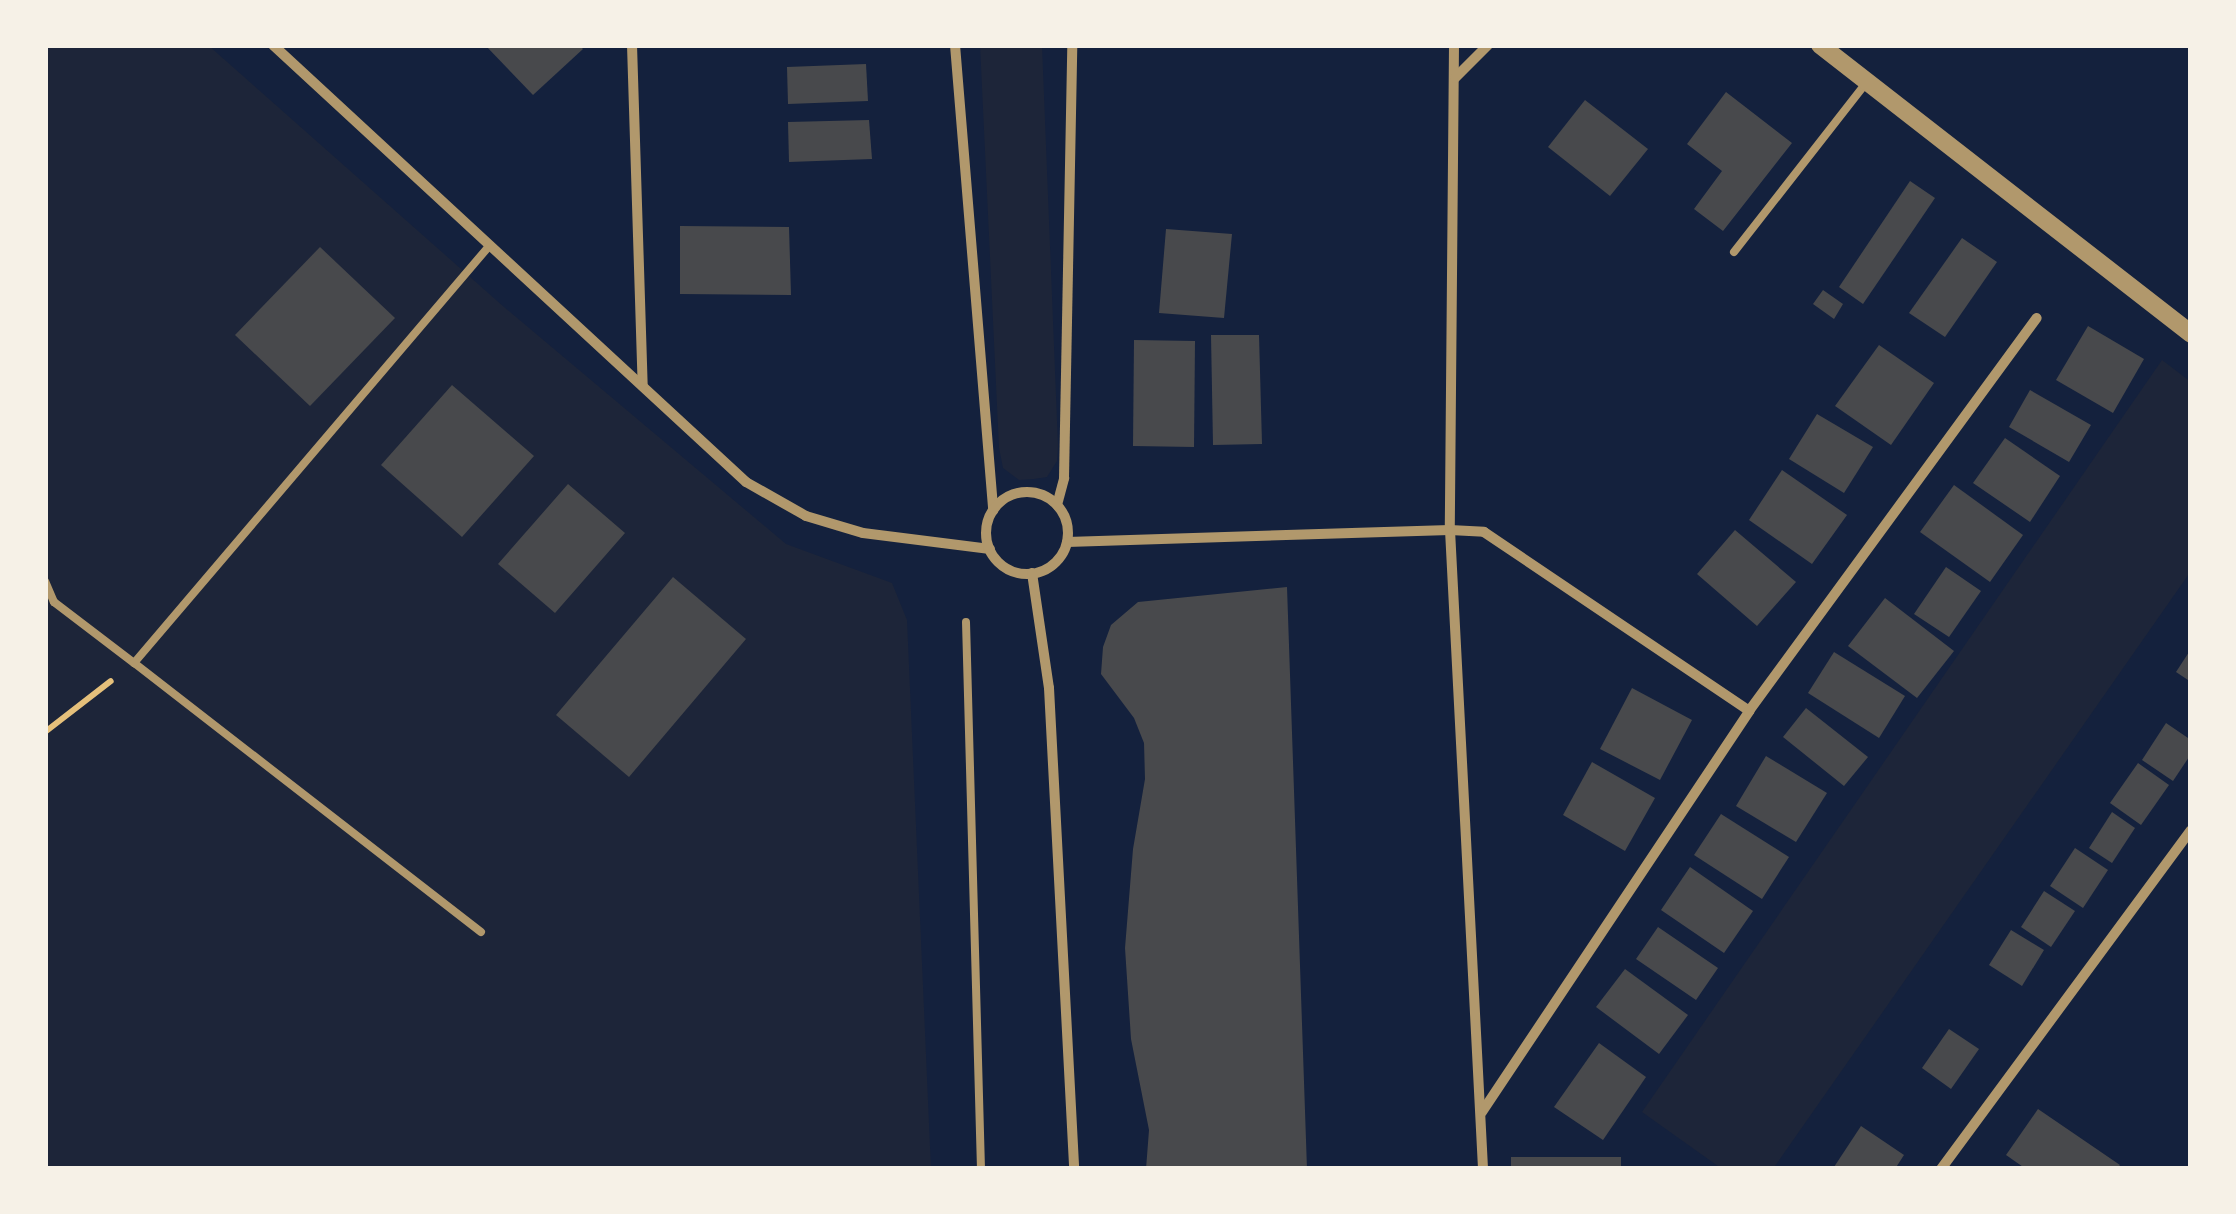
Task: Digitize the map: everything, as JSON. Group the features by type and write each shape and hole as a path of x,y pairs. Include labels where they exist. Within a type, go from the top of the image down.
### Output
{"street":[{"path":"273,45 746,482 806,516 864,533 990,549"},
{"path":"632,45 643,386"},
{"path":"955,45 993,510"},
{"path":"1057,505 1064,478 1072,45"},
{"path":"1454,45 1450,530 1484,1169"},
{"path":"1455,78 1488,45"},
{"path":"1820,45 2191,334"},
{"path":"1482,1113 1749,711 2037,318"},
{"path":"1024,492 1048,497 1064,516 1067,542 1054,563 1032,573 1006,569 990,549 987,522 993,510 1011,494 1024,492"},
{"path":"1067,542 1484,532 1749,711"},
{"path":"1032,573 1049,688 1074,1169"},
{"path":"1941,1169 2191,830"}],"lane":[{"path":"1734,252 1866,82"},
{"path":"134,663 490,245"},
{"path":"45,581 54,602 482,932"},
{"path":"966,622 981,1169"}],"path":[{"path":"45,732 134,663"}],"shaded area":[{"path":"45,45 208,45 504,307 786,544 892,583 907,620 931,1169 45,1169"},
{"path":"980,45 1042,45 1058,446 1057,461 1047,477 1034,479 1019,480 1003,468 999,448"},
{"path":"2162,360 2191,382 2191,571 1773,1169 1722,1169 1642,1112"}],"building":[{"path":"485,45 579,45 583,49 533,95"},
{"path":"866,64 868,101 788,104 787,67"},
{"path":"1726,92 1792,143 1723,231 1694,209 1722,171 1687,144"},
{"path":"1585,100 1648,149 1610,196 1548,147"},
{"path":"869,120 872,159 789,162 788,122"},
{"path":"1910,181 1935,198 1863,304 1839,287"},
{"path":"680,226 789,227 791,295 680,294"},
{"path":"1166,229 1232,234 1224,318 1159,313"},
{"path":"1962,238 1997,262 1945,337 1909,313"},
{"path":"320,247 395,318 310,406 235,335"},
{"path":"1823,290 1843,304 1834,319 1813,304"},
{"path":"2088,326 2144,359 2113,413 2056,380"},
{"path":"1211,335 1259,335 1262,444 1213,445"},
{"path":"1134,340 1195,341 1194,447 1133,446"},
{"path":"1879,345 1934,383 1891,445 1835,406"},
{"path":"452,385 534,456 462,537 381,465"},
{"path":"2030,390 2091,425 2069,462 2009,427"},
{"path":"1817,414 1873,447 1844,493 1789,459"},
{"path":"2005,438 2060,476 2030,522 1973,483"},
{"path":"1782,470 1847,515 1812,564 1749,520"},
{"path":"568,484 625,533 555,613 498,564"},
{"path":"1954,485 2023,535 1990,582 1920,532"},
{"path":"1735,530 1796,582 1757,626 1697,574"},
{"path":"1946,567 1981,591 1949,637 1914,614"},
{"path":"673,577 746,639 629,777 556,715"},
{"path":"1287,587 1307,1169 1146,1169 1149,1130 1131,1039 1125,948 1133,849 1145,779 1144,743 1134,718 1101,674 1103,647 1111,625 1138,602"},
{"path":"1885,598 1954,651 1917,698 1848,646"},
{"path":"2191,649 2191,682 2176,672"},
{"path":"1834,652 1905,696 1879,738 1808,693"},
{"path":"1632,688 1692,720 1660,780 1600,749"},
{"path":"1806,708 1868,757 1844,786 1783,737"},
{"path":"2166,723 2191,740 2191,754 2173,781 2142,760"},
{"path":"1766,756 1827,793 1796,842 1736,806"},
{"path":"1592,762 1655,798 1625,851 1563,815"},
{"path":"2138,763 2169,785 2141,825 2110,803"},
{"path":"2112,812 2135,828 2112,863 2089,848"},
{"path":"1721,814 1789,857 1762,899 1694,855"},
{"path":"2075,848 2108,870 2083,908 2050,886"},
{"path":"1690,867 1753,911 1724,953 1661,910"},
{"path":"2044,891 2075,911 2051,947 2021,927"},
{"path":"1658,927 1718,968 1696,1000 1636,959"},
{"path":"2011,930 2044,950 2022,986 1989,965"},
{"path":"1625,969 1688,1015 1659,1054 1596,1007"},
{"path":"1949,1029 1979,1049 1951,1089 1922,1068"},
{"path":"1599,1043 1646,1077 1603,1140 1554,1107"},
{"path":"2038,1109 2120,1165 2117,1169 2026,1169 2006,1155"},
{"path":"1861,1126 1904,1155 1895,1169 1834,1167"},
{"path":"1511,1157 1621,1157 1621,1169 1511,1169"}]}
